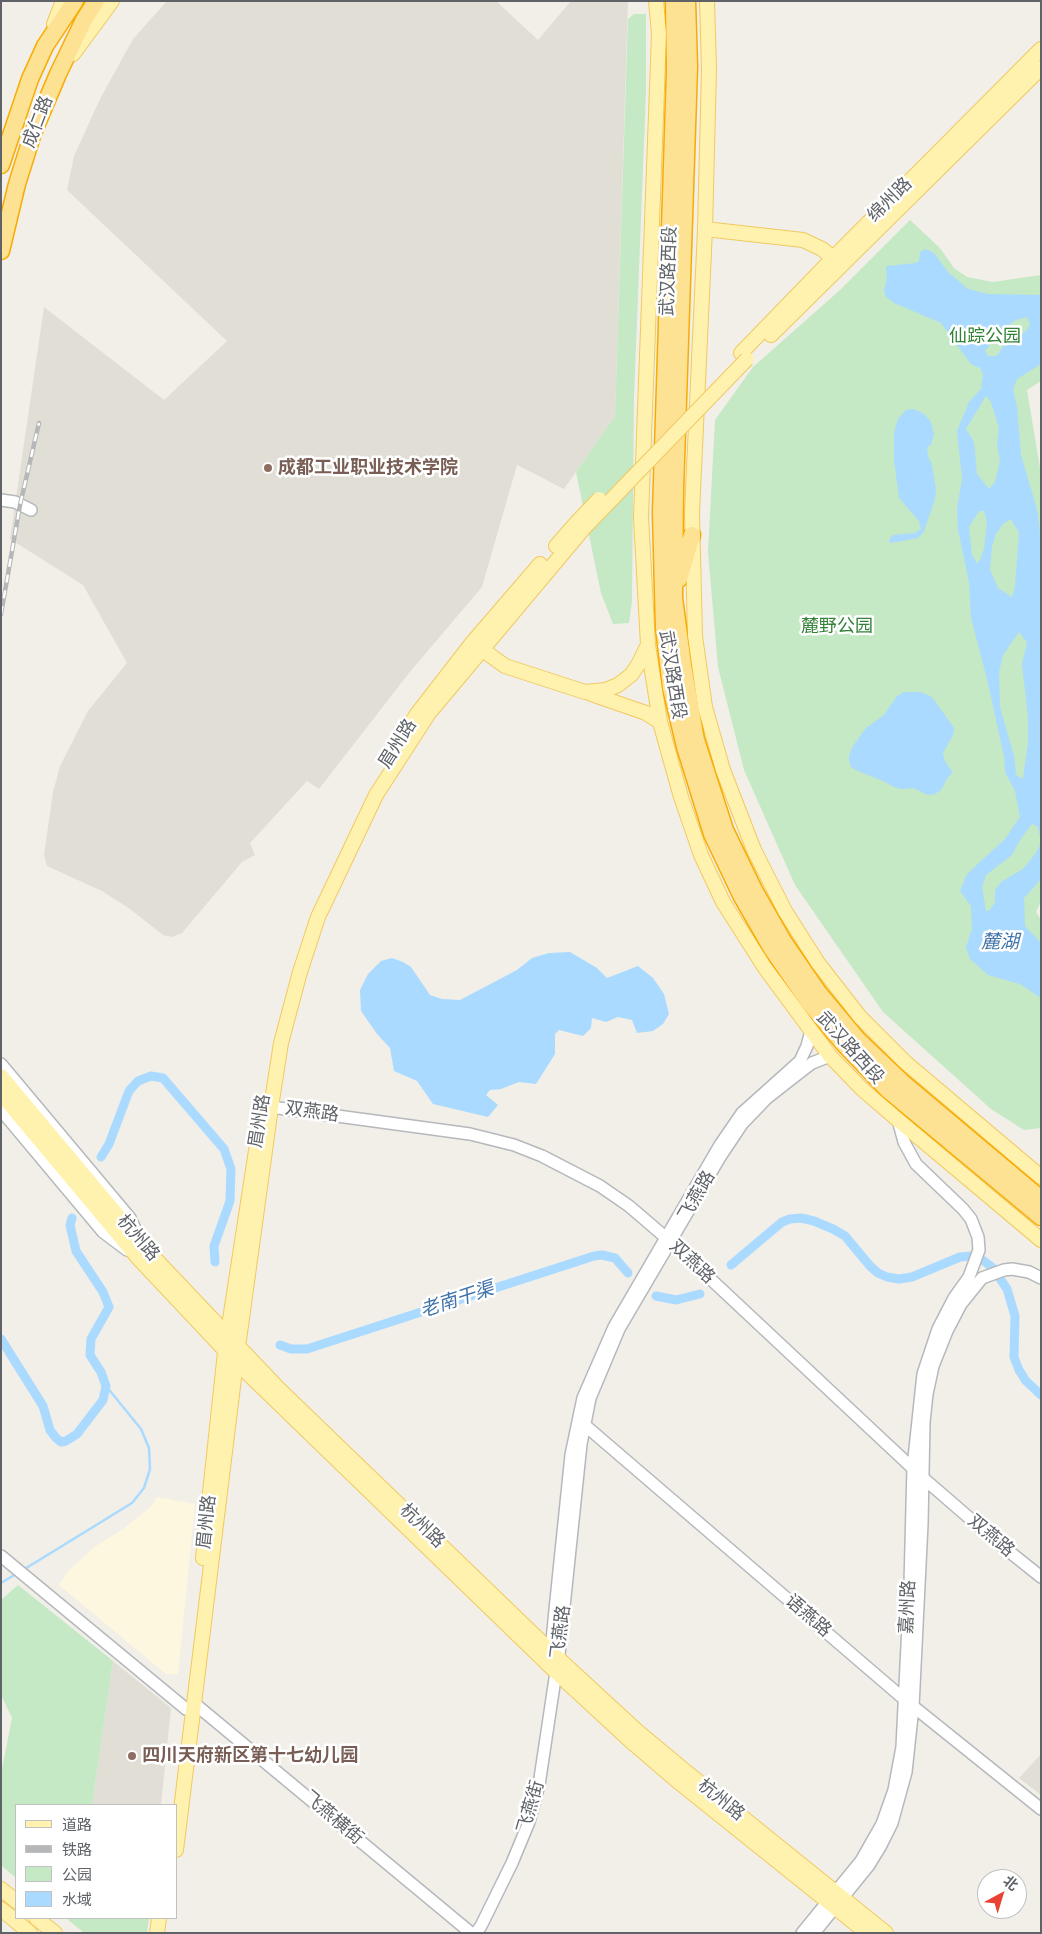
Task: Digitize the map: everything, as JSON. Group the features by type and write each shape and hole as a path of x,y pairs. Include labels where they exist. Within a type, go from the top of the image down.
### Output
{"highway":[{"name":"成仁路","path":"1,165 30,79 45,46 75,1"},
{"name":"成仁路","path":"1,251 17,184 32,133 84,20 96,1"},
{"name":"武汉路西段","path":"674,1 675,71 661,512 664,628 671,688 685,747 712,834 741,895 772,949 808,1001 844,1044 887,1089 1041,1217"},
{"name":"武汉路西段","path":"687,1 689,67 675,490 674,598 696,740 726,830 754,890 783,941 818,992 858,1040 902,1082 1041,1199"},
{"path":"674,598 692,535"}],"main road":[{"path":"45,46 63,1"},
{"path":"58,74 112,1"},
{"path":"656,1 659,34 642,517 648,646 660,722 684,805 701,855 723,902 764,968 830,1056 862,1089 1041,1240"},
{"path":"707,1 710,68 705,229 692,513 695,636 704,707 724,770 754,850 785,911 818,963 860,1017 905,1062 1039,1172"},
{"name":"绵州路","path":"477,646 580,525 837,262 1041,49"},
{"name":"绵州路","path":"837,262 1041,68"},
{"path":"705,229 803,240 822,249 837,262"},
{"path":"178,1830 190,1707 239,1347 267,1105 281,1042 300,972 318,917 376,795 429,713 477,646 506,666 646,713 660,722"},
{"path":"585,692 606,690 618,685 631,675 648,646"},
{"name":"杭州路","path":"1,1076 142,1253 225,1352 555,1661 835,1899 867,1933"},
{"name":"杭州路","path":"1,1094 142,1253 228,1335 287,1396 555,1661"},
{"name":"眉州路","path":"173,1804 190,1707 225,1352 267,1105"},
{"path":"1,1889 15,1901"},
{"name":"杭州路","path":"835,1899 886,1933"},
{"path":"1,1909 30,1933"},
{"path":"37,1919 55,1933"},
{"path":"157,1933 159,1919"},
{"path":"166,1933 168,1919"}],"street":[{"path":"1,500 15,502 31,510"},
{"name":"飞燕路","path":"668,1240 720,1145 742,1113 800,1061 811,1031"},
{"name":"飞燕路","path":"555,1661 581,1444 584,1398 614,1327 742,1124 767,1098 799,1073 812,1063 830,1056"},
{"path":"1,1064 130,1218 142,1253"},
{"name":"双燕路","path":"267,1105 470,1134 514,1146 564,1166 600,1186 629,1206 668,1240 922,1476 1041,1577"},
{"path":"1,1110 103,1232 142,1253"},
{"name":"嘉州路","path":"802,1933 835,1899 873,1843 889,1808 901,1757 910,1584 913,1467 923,1374 938,1329 954,1298 975,1266 979,1250 978,1237 971,1219 916,1164 904,1142 898,1120"},
{"path":"814,1933 835,1899 868,1865 892,1822 906,1772 913,1706 922,1524 924,1422 933,1366 947,1331 961,1304 976,1284 989,1274 1004,1270 1021,1270 1041,1278"},
{"name":"语燕路","path":"582,1422 904,1699 1041,1809"},
{"name":"飞燕横街","path":"3,1557 471,1933"},
{"name":"飞燕街","path":"476,1933 512,1863 529,1822 539,1785 555,1661"}],"shaded area":[{"name":"成都工业职业技术学院","path":"167,1 496,1 538,40 571,1 628,1 615,416 564,489 517,465 482,587 409,673 319,789 307,781 250,843 255,855 242,862 182,933 172,937 163,935 130,909 102,891 47,866 44,855 53,792 60,766 88,711 127,663 83,585 10,539 44,307 164,400 227,341 67,190 74,156 100,99 133,39"},
{"path":"157,1497 195,1504 178,1674 166,1674 59,1585 69,1570 96,1546 123,1529 153,1505"},
{"name":"四川天府新区第十七幼儿园","path":"113,1661 171,1708 161,1804 92,1804"},
{"path":"1041,1754 1041,1795 1019,1778"}],"green space":[{"path":"634,14 646,14 646,92 634,396 632,601 629,623 613,624 601,593 576,472 615,416 628,19"},
{"name":"麓野公园","path":"910,220 940,248 954,268 967,277 993,282 1041,275 1041,381 1027,390 1041,474 1041,901 1036,912 1041,920 1041,1128 1024,1130 991,1109 883,1012 795,885 744,770 718,667 708,552 715,420 753,367 839,291"},
{"path":"18,1585 113,1661 92,1804 15,1804 15,1877 1,1865 1,1774 12,1718 1,1695 1,1600"},
{"path":"67,1919 149,1919 147,1933 84,1933"}],"water":[{"name":"麓湖","path":"925,249 934,253 948,272 968,289 988,294 1041,295 1041,364 1017,379 1013,389 1017,407 1021,455 1038,513 1041,546 1041,841 1038,827 1032,824 1012,855 986,875 982,887 986,911 990,910 995,902 995,890 1001,882 1023,869 1036,853 1041,843 1041,879 1024,898 1025,926 1041,943 1041,998 1020,984 988,975 970,959 966,947 972,929 971,906 960,891 967,874 1005,839 1020,817 1015,791 1005,772 1004,756 987,679 971,618 969,582 958,530 957,509 962,479 957,431 969,402 981,389 983,374 980,368 971,364 941,323 894,303 886,297 884,290 887,279 887,266 916,263 919,261 920,252","holes":["1027,317 1030,325 1019,337 1006,342 997,356 988,356 985,351 1003,329 1016,320","986,396 991,402 999,428 997,444 1000,461 995,482 989,489 977,474 974,442 966,429","979,511 984,511 987,523 984,549 977,563 972,555 969,527","1011,519 1019,533 1015,586 1012,597 998,588 990,570 992,546 996,534 1003,524","1019,632 1027,642 1022,664 1028,717 1028,743 1023,779 1016,775 1014,756 1000,707 999,672 1003,655"]},
{"path":"914,409 924,414 931,422 934,434 931,445 927,447 936,490 935,499 924,531 918,538 890,543 889,540 893,535 915,533 921,529 919,521 899,498 894,460 894,433 898,419 906,410"},
{"path":"904,692 921,692 932,697 954,728 953,735 943,753 945,761 953,773 948,777 941,790 935,794 928,795 913,788 901,789 894,787 851,767 849,756 853,746 866,728 884,715 897,696"},
{"path":"570,952 597,968 607,978 638,966 653,978 664,994 669,1014 663,1024 653,1031 637,1033 632,1020 618,1017 606,1022 592,1018 591,1028 583,1036 559,1030 555,1034 555,1054 536,1084 519,1082 501,1089 490,1090 486,1095 498,1105 488,1117 433,1104 417,1081 394,1071 390,1048 377,1034 361,1011 360,990 368,974 381,961 392,958 403,962 411,967 430,995 442,999 460,1000 517,970 532,958 549,953"}],"waterway":[{"name":"老南干渠","path":"101,1157 109,1144 129,1091 138,1081 151,1076 163,1078 224,1149 231,1169 230,1201 214,1246 215,1262"},
{"name":"老南干渠","path":"1,1339 43,1406 50,1430 56,1438 61,1442 77,1434 103,1400 106,1386 101,1372 90,1355 91,1339 109,1307 103,1292 76,1251 70,1225 72,1218"},
{"name":"老南干渠","path":"731,1265 782,1222 801,1218 814,1221 845,1236 870,1266 878,1273 887,1277 899,1279 912,1277 960,1257 972,1256 980,1258 993,1268 1007,1289 1015,1316 1014,1357 1026,1381 1041,1395"},
{"name":"老南干渠","path":"280,1345 291,1349 307,1349 594,1256 602,1255 615,1258 628,1273"},
{"name":"老南干渠","path":"656,1296 676,1300 700,1294"},
{"path":"23,1570 132,1503 144,1488 150,1469 149,1448 141,1429 106,1386"},
{"path":"1,1583 16,1574"}],"railway":[{"path":"1,614 20,505 39,423"}],"place":[{"name":"成都工业职业技术学院","path":"268,468"},
{"name":"四川天府新区第十七幼儿园","path":"132,1756"}],"park label":[{"name":"仙踪公园","path":"985,337"}]}
